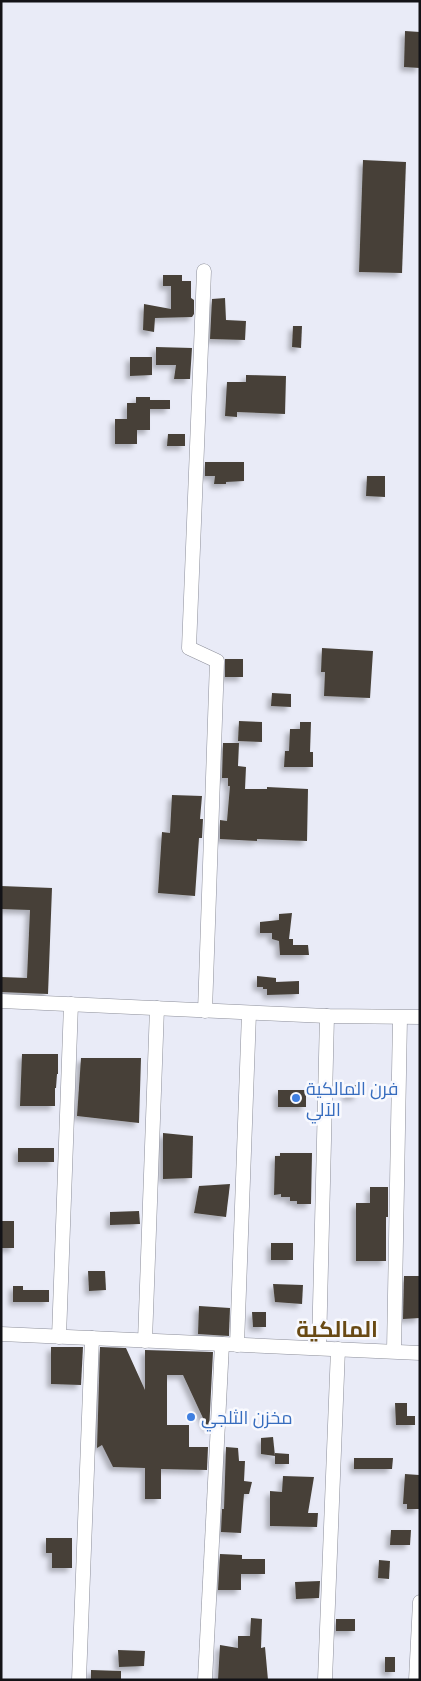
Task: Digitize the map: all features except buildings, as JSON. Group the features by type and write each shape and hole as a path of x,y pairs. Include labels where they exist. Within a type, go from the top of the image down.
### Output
{"street":[{"path":"204,271 189,648 216,661 205,1011"},
{"path":"1,1001 327,1016 420,1017"},
{"path":"59,1337 71,1004"},
{"path":"145,1340 157,1008"},
{"path":"237,1345 249,1013"},
{"path":"319,1348 327,1016"},
{"path":"394,1352 400,1018"},
{"path":"1,1334 420,1353"},
{"path":"79,1680 92,1338"},
{"path":"204,1680 222,1344"},
{"path":"325,1680 338,1349"},
{"path":"416,1680 420,1602"}],"place":[{"name":"فرن المالكية الآلي","path":"296,1098"},
{"name":"مخزن الثلجي","path":"191,1417"}],"district":[{"name":"المالكية","path":"337,1328"}]}
